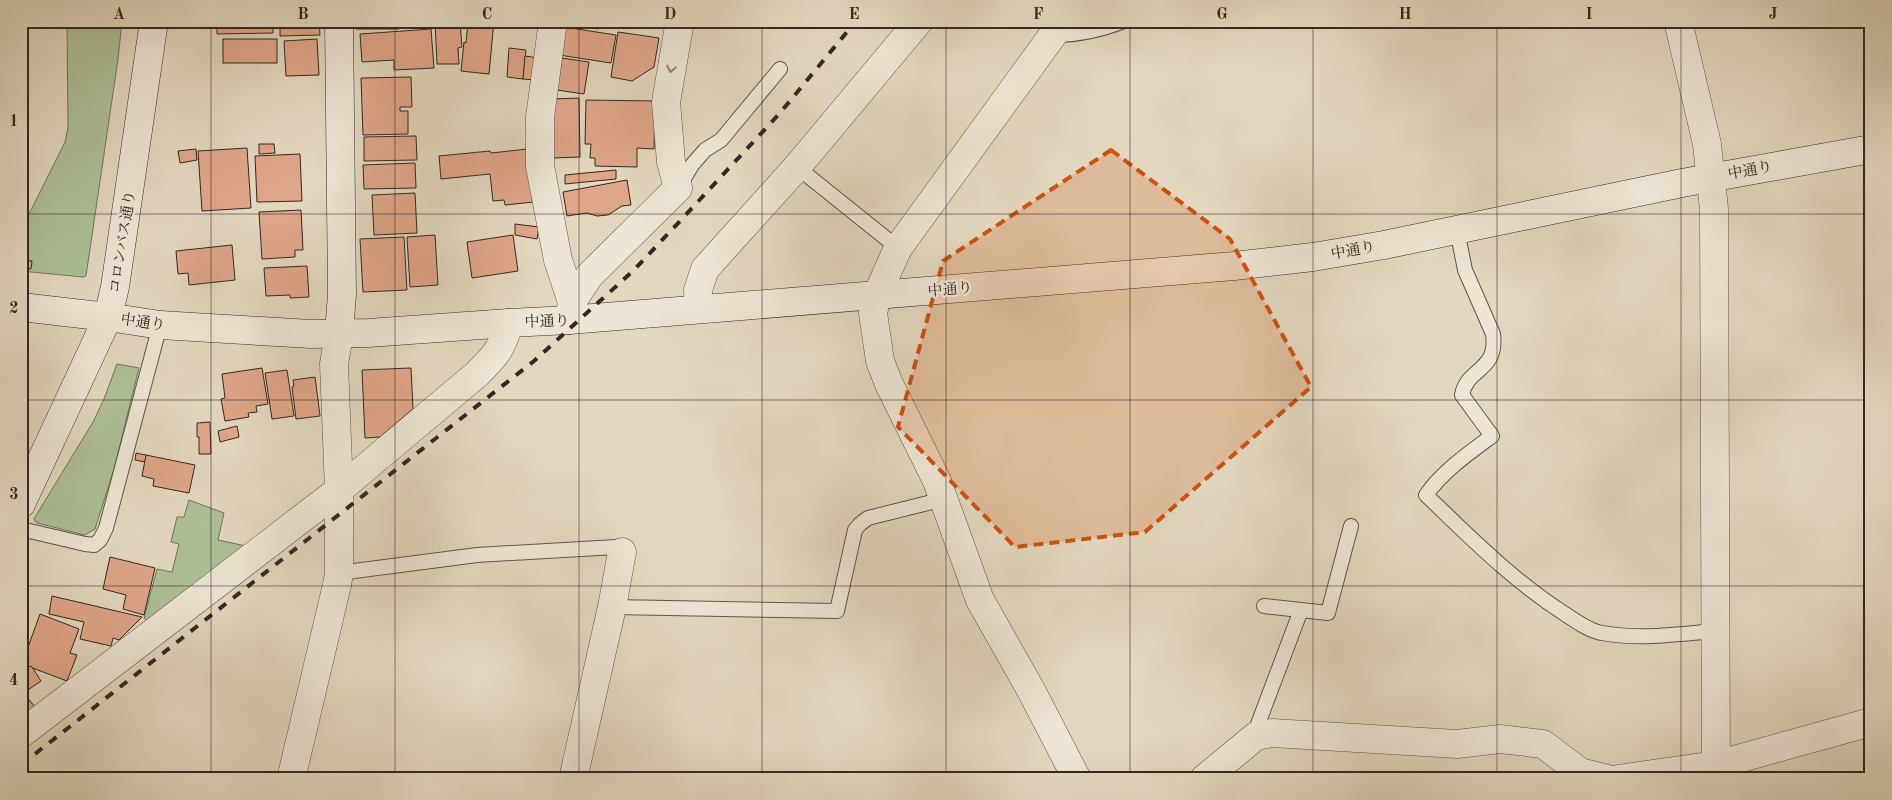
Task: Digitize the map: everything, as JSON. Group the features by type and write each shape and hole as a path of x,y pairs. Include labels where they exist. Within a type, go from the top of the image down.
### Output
{"street":[{"name":"コロンバス通り","path":"21,504 108,317 115,287 154,21"},
{"path":"291,779 339,573 339,490 334,364 339,334 342,294 339,21"},
{"path":"553,21 540,117 540,166 570,311"},
{"path":"570,311 589,276 678,188 672,162 666,102 680,21"},
{"path":"698,309 698,290 705,269 797,167 918,21"},
{"path":"1678,21 1707,144 1711,177 1715,263 1716,772"},
{"path":"1059,28 898,248 877,295 873,313 880,361 889,384 944,499 980,600 1032,692 1077,779"},
{"name":"中通り","path":"21,307 160,325 339,334 509,322 570,311 698,309 1234,266 1313,257 1384,245 1711,177 1871,149"},
{"path":"21,734 339,490 477,374 497,353 509,322"},
{"path":"573,779 612,607 622,552"},
{"path":"1618,779 1716,772 1871,722"},
{"path":"1204,779 1256,736 1272,733 1457,744 1500,739 1543,744 1580,772 1608,779"}],"lane":[{"path":"1059,28 1076,35 1093,32 1124,21"},
{"path":"678,188 692,165 705,150 721,140 780,69"},
{"path":"797,167 898,248"},
{"path":"1457,230 1465,270 1493,334 1494,346 1492,356 1464,386 1462,396 1492,436 1432,485 1426,494 1497,563 1545,601 1583,626 1600,633 1643,637 1716,631"},
{"path":"21,529 85,544 94,545 100,540 106,528 160,325"},
{"path":"612,607 837,611 855,530 860,524 868,518 944,499"},
{"path":"1264,606 1328,614 1351,526"},
{"path":"339,573 477,555 616,547 622,552"},
{"path":"1256,736 1258,724 1302,610"}],"highlighted area":[{"path":"1111,150 1230,239 1311,387 1145,532 1015,547 898,427 943,261"}],"green space":[{"path":"67,21 122,21 86,276 83,277 21,271 21,230 65,142 68,128"},
{"path":"117,364 139,368 114,469 95,529 85,535 37,523 34,519 93,422"},
{"path":"189,500 224,513 218,540 246,546 149,622 144,618 157,569 172,572 179,544 171,542 177,517 184,517"}],"building":[{"path":"217,21 273,21 273,33 217,34"},
{"path":"280,21 319,21 320,35 280,36"},
{"path":"357,21 398,21 398,29 357,29"},
{"path":"412,21 431,21 431,27 412,28"},
{"path":"435,21 460,21 462,47 458,48 459,64 437,64"},
{"path":"468,21 494,21 489,74 461,71"},
{"path":"494,21 537,21 536,28 494,24"},
{"path":"564,21 617,21 616,27 599,25 598,29 563,23"},
{"path":"635,21 671,21 670,27"},
{"path":"564,27 616,35 611,63 559,55"},
{"path":"431,29 434,68 394,70 394,60 362,62 360,34"},
{"path":"618,32 659,38 654,67 632,81 611,77"},
{"path":"223,39 277,39 277,63 223,63"},
{"path":"317,39 319,75 286,76 284,41"},
{"path":"509,48 526,50 523,79 507,77"},
{"path":"525,56 539,58 537,80 523,79"},
{"path":"562,58 589,62 584,94 557,90"},
{"path":"411,77 412,107 400,107 400,111 408,111 408,134 363,135 361,78"},
{"path":"579,98 580,157 553,158 552,99"},
{"path":"586,100 655,101 654,149 637,148 637,167 595,166 595,158 590,158 591,144 585,144"},
{"path":"416,136 417,160 364,161 364,137"},
{"path":"259,144 274,144 275,153 259,154"},
{"path":"247,148 251,208 202,211 198,151"},
{"path":"196,149 197,160 180,163 178,151"},
{"path":"528,149 534,202 505,205 504,200 493,201 490,174 441,179 439,156"},
{"path":"300,154 302,201 257,202 255,156"},
{"path":"415,163 416,188 364,189 363,165"},
{"path":"616,170 616,179 565,184 565,175"},
{"path":"627,180 631,205 622,206 608,215 597,216 587,213 567,216 563,192"},
{"path":"415,193 417,233 374,235 372,195"},
{"path":"21,201 26,203 21,214"},
{"path":"301,210 303,250 295,250 295,257 262,259 259,212"},
{"path":"515,224 539,227 537,239 515,235"},
{"path":"435,235 438,285 410,287 407,237"},
{"path":"513,235 518,271 472,278 467,242"},
{"path":"404,237 407,290 363,292 360,239"},
{"path":"232,245 235,280 189,285 188,273 178,274 176,251"},
{"path":"21,260 32,261 31,269 21,268"},
{"path":"307,266 309,297 290,298 290,295 266,296 264,268"},
{"path":"262,368 268,404 256,406 257,412 248,413 249,417 225,421 221,399 225,398 222,374"},
{"path":"411,368 413,409 380,437 365,438 362,370"},
{"path":"287,370 294,416 272,419 265,373"},
{"path":"315,377 320,416 296,419 292,387 294,386 293,380"},
{"path":"210,422 211,454 199,454 197,423"},
{"path":"237,426 239,437 220,442 218,431"},
{"path":"136,453 146,455 145,462 135,460"},
{"path":"146,455 195,465 189,493 153,486 154,479 142,476"},
{"path":"110,557 155,568 144,615 123,609 126,595 103,589"},
{"path":"52,596 142,617 119,640 113,638 111,646 80,639 84,622 49,614"},
{"path":"40,614 79,629 70,653 77,655 67,681 22,664"},
{"path":"22,664 32,667 41,681 28,690 21,681"},
{"path":"21,690 35,707 21,718"}],"railway":[{"path":"21,765 534,361 634,270 780,113 856,21"}]}
